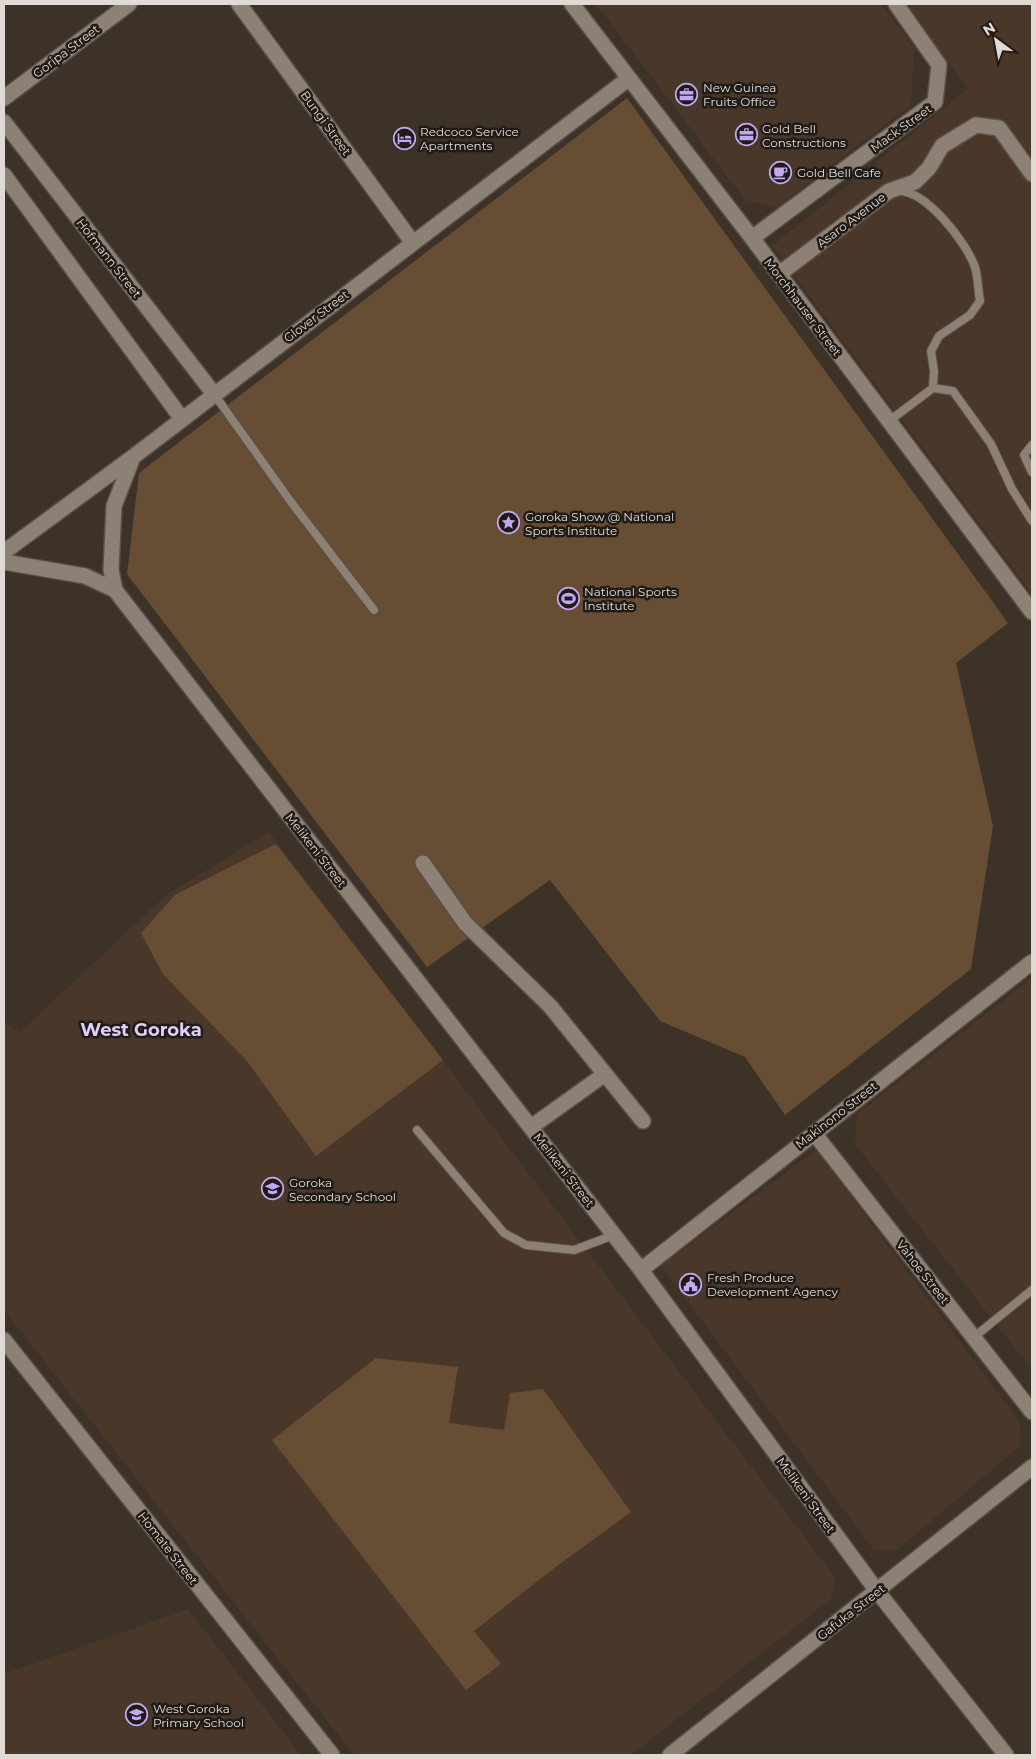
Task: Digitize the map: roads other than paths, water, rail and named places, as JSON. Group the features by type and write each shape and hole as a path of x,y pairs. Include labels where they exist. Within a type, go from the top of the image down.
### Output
{"street":[{"name":"Goripa Street","path":"4,98 129,4"},
{"name":"Bungi Street","path":"239,4 413,243"},
{"name":"Morchhauser Street","path":"572,4 628,80 752,238 1032,612"},
{"name":"Mack Street","path":"752,238 935,102 939,66 896,4"},
{"name":"Glover Street","path":"4,552 133,457 628,80"},
{"name":"Hofmann Street","path":"4,122 214,394"},
{"name":"Asaro Avenue","path":"779,274 889,191 915,182 929,168 942,146 976,125 999,128 1032,174"},
{"path":"4,175 182,419"},
{"path":"115,590 112,570 114,506 133,457"},
{"name":"Melikeni Street","path":"4,562 85,576 115,590 641,1270 877,1591 1006,1755"},
{"path":"423,863 465,923 550,1006 643,1121"},
{"name":"Makinono Street","path":"641,1270 1032,962"},
{"path":"530,1127 605,1074"},
{"name":"Vahoe Street","path":"814,1132 1032,1412"},
{"name":"Homate Street","path":"4,1340 331,1755"},
{"name":"Gafuka Street","path":"670,1755 1032,1467"}],"lane":[{"path":"889,191 902,191 932,205 961,240 975,267 980,301 970,315 939,336 931,351 934,371 933,388"},
{"path":"889,421 933,388 953,391 991,444 1012,489 1032,521"},
{"path":"214,394 291,502 374,610"},
{"path":"1032,445 1024,455 1032,472"},
{"path":"417,1130 504,1233 526,1245 574,1250 614,1235"},
{"path":"974,1338 1032,1290"}],"place":[{"name":"New Guinea Fruits Office","path":"687,94"},
{"name":"Gold Bell Constructions","path":"746,135"},
{"name":"Redcoco Service Apartments","path":"404,138"},
{"name":"Gold Bell Cafe","path":"781,172"},
{"name":"Goroka Show @ National Sports Institute","path":"509,523"},
{"name":"National Sports Institute","path":"568,598"},
{"name":"Goroka Secondary School","path":"273,1189"},
{"name":"Fresh Produce Development Agency","path":"691,1284"},
{"name":"West Goroka Primary School","path":"137,1715"}],"district":[{"name":"West Goroka","path":"141,1030"}]}
